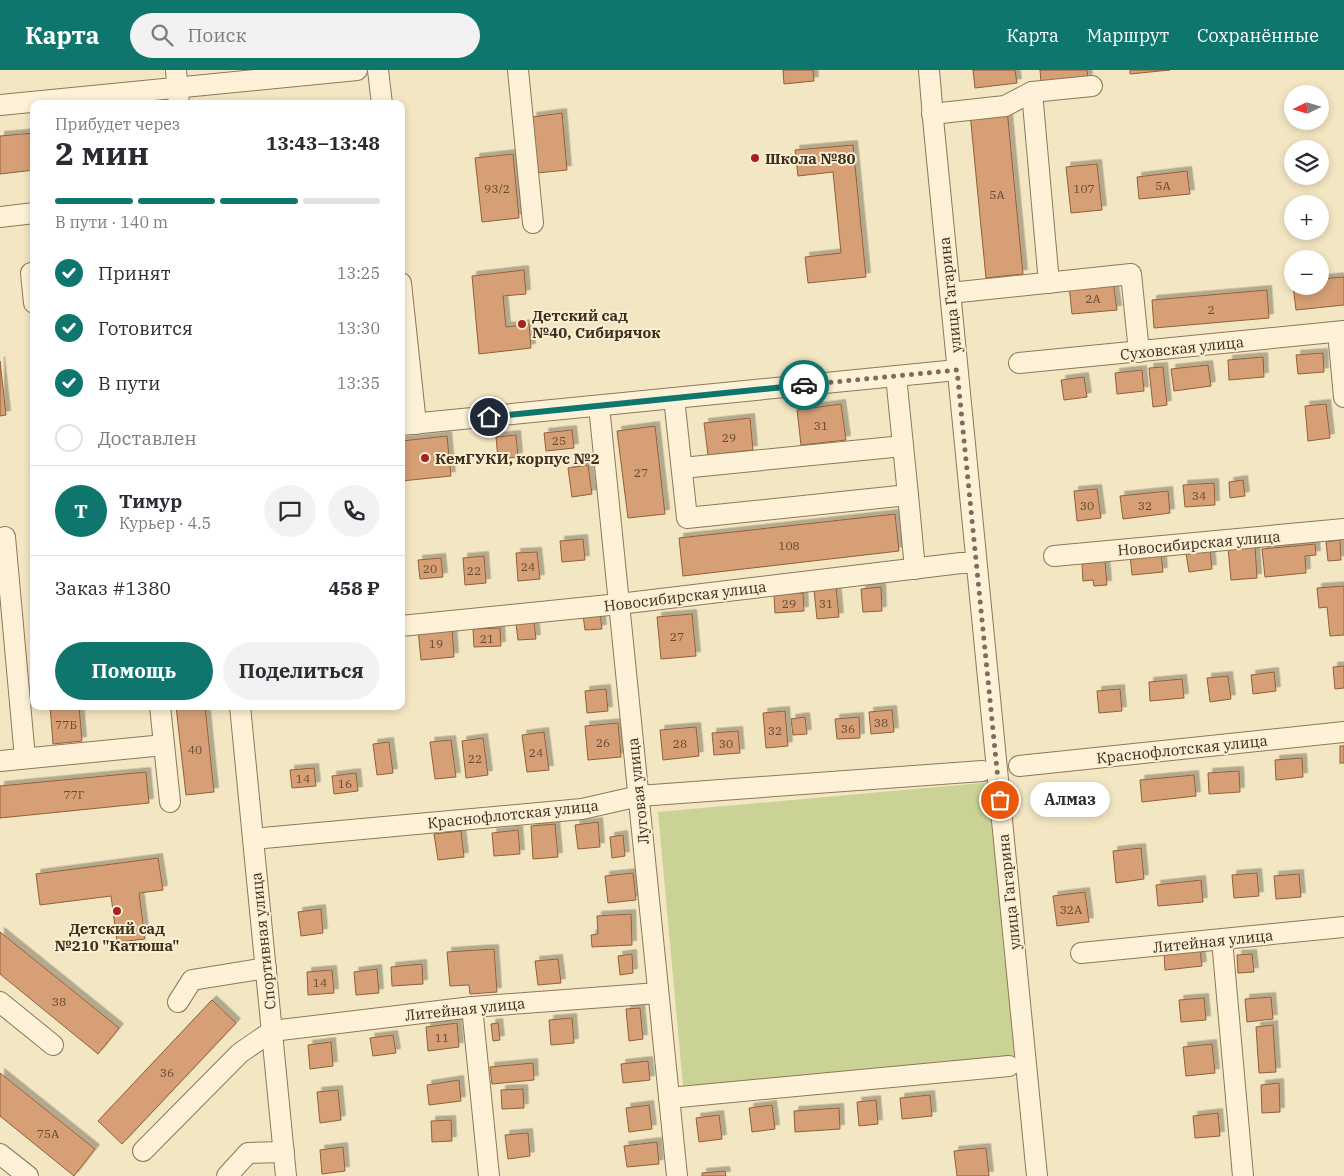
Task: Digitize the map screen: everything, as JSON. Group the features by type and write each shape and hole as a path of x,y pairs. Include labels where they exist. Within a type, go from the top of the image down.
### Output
{"street":[{"path":"49,100 357,70"},
{"path":"378,70 382,100"},
{"path":"518,70 533,223"},
{"name":"улица Гагарина","path":"929,70 1037,1176"},
{"path":"932,114 1005,106 1032,92 1092,86"},
{"path":"1032,92 1049,283"},
{"path":"0,105 30,102"},
{"path":"0,216 30,213"},
{"path":"950,292 1131,274 1139,352"},
{"path":"1341,332 1344,397"},
{"name":"Суховская улица","path":"1019,363 1341,332"},
{"path":"405,354 409,425 957,370"},
{"path":"896,376 915,568"},
{"path":"674,398 687,518 908,495"},
{"name":"Луговая улица","path":"599,406 677,1176"},
{"path":"682,468 903,446"},
{"name":"Новосибирская улица","path":"1054,556 1344,529"},
{"path":"5,537 25,758"},
{"name":"Новосибирская улица","path":"405,626 619,604 968,563"},
{"path":"160,710 170,802"},
{"name":"Спортивная улица","path":"240,710 286,1176"},
{"name":"Краснофлотская улица","path":"1019,766 1344,732"},
{"path":"0,760 164,745"},
{"name":"Краснофлотская улица","path":"253,839 582,809 639,796 982,771"},
{"name":"Литейная улица","path":"1082,953 1344,927"},
{"path":"1222,940 1243,1176"},
{"path":"178,1002 192,980 266,968"},
{"name":"Литейная улица","path":"272,1031 472,1007 658,993"},
{"path":"0,1002 53,1045"},
{"path":"472,1007 490,1176"},
{"path":"143,1151 240,1053 272,1031"},
{"path":"669,1098 1009,1066"},
{"path":"227,1176 248,1153 284,1152"},
{"path":"0,1154 28,1176"}],"green space":[{"path":"993,782 1018,1056 683,1086 658,812"}],"building":[{"path":"783,70 813,70 814,81 784,84"},
{"path":"973,70 1015,70 1017,83 975,88"},
{"path":"1040,70 1087,70 1088,79 1041,82"},
{"path":"1130,70 1170,70 1130,74"},
{"path":"1007,109 1023,274 986,278 970,113"},
{"path":"562,113 567,170 537,173 532,117"},
{"path":"30,133 30,170 0,174 0,136"},
{"path":"853,145 866,277 808,283 805,257 841,253 833,172 798,176 795,150"},
{"path":"513,154 519,218 482,222 475,158"},
{"path":"1097,164 1102,210 1071,213 1066,167"},
{"path":"1187,171 1190,194 1139,199 1137,177"},
{"path":"524,270 526,294 503,296 506,327 529,324 531,348 479,354 472,276"},
{"path":"1344,277 1344,305 1296,310 1294,295 1329,295 1329,278"},
{"path":"1113,281 1117,310 1072,314 1069,286"},
{"path":"1267,290 1269,318 1154,328 1152,300"},
{"path":"1323,353 1324,372 1298,374 1296,355"},
{"path":"1263,357 1264,377 1229,380 1228,360"},
{"path":"0,361 6,415 0,416"},
{"path":"1208,365 1211,386 1174,391 1171,369"},
{"path":"1163,367 1167,405 1153,407 1149,368"},
{"path":"1142,370 1144,391 1117,394 1115,373"},
{"path":"1084,377 1087,397 1064,400 1061,380"},
{"path":"841,404 846,440 801,445 797,410"},
{"path":"1326,404 1330,438 1308,441 1305,406"},
{"path":"750,418 753,450 708,455 704,423"},
{"path":"655,426 665,514 628,518 617,431"},
{"path":"572,430 574,448 546,451 544,433"},
{"path":"516,435 518,457 498,459 496,437"},
{"name":"КемГУКИ, корпус №2","path":"447,436 451,476 405,481 405,441"},
{"path":"588,465 592,494 572,497 568,468"},
{"path":"1243,480 1245,496 1230,498 1229,482"},
{"path":"1214,483 1215,505 1185,507 1183,485"},
{"path":"1097,489 1101,518 1077,521 1074,491"},
{"path":"1168,491 1170,513 1123,519 1120,496"},
{"path":"895,514 899,551 683,576 679,538"},
{"path":"583,539 585,560 562,562 560,541"},
{"path":"1340,540 1341,560 1328,561 1326,542"},
{"path":"1315,544 1316,555 1305,556 1306,573 1265,577 1262,549"},
{"path":"1255,546 1257,578 1231,580 1228,548"},
{"path":"1210,550 1212,569 1189,572 1186,553"},
{"path":"537,552 540,579 518,581 516,553"},
{"path":"1161,552 1163,572 1132,575 1130,555"},
{"path":"484,556 486,583 465,585 463,558"},
{"path":"441,558 443,577 420,579 418,560"},
{"path":"1105,561 1107,585 1094,586 1093,580 1083,581 1082,564"},
{"path":"1344,586 1344,635 1330,636 1327,607 1319,608 1317,588"},
{"path":"836,587 839,617 817,619 814,590"},
{"path":"881,587 882,611 863,612 861,589"},
{"path":"803,593 804,611 775,613 774,595"},
{"path":"600,613 602,629 585,630 583,615"},
{"path":"692,614 696,656 661,659 657,617"},
{"path":"534,622 536,639 518,640 516,624"},
{"path":"452,627 454,657 421,660 418,630"},
{"path":"500,628 501,646 474,647 473,629"},
{"path":"1344,666 1344,688 1335,689 1333,667"},
{"path":"1274,672 1276,691 1253,694 1251,675"},
{"path":"1228,676 1231,699 1210,702 1207,678"},
{"path":"1182,679 1184,698 1150,701 1149,682"},
{"path":"606,689 608,711 587,713 585,691"},
{"path":"1120,689 1122,711 1099,713 1097,691"},
{"path":"50,710 79,710 82,741 53,744"},
{"path":"176,710 205,710 214,792 186,795"},
{"path":"892,710 894,732 871,734 869,712"},
{"path":"785,711 788,746 766,748 763,713"},
{"path":"805,717 807,734 793,735 791,719"},
{"path":"859,717 860,738 837,739 835,719"},
{"path":"618,723 621,757 588,760 585,726"},
{"path":"696,727 699,756 663,760 660,730"},
{"path":"738,731 740,753 714,755 712,733"},
{"path":"544,732 549,770 527,772 522,735"},
{"path":"483,738 488,775 466,778 462,741"},
{"path":"451,740 456,777 435,779 430,742"},
{"path":"389,742 393,773 377,775 373,744"},
{"path":"1340,746 1344,746 1344,763 1340,763"},
{"path":"1302,758 1303,777 1276,780 1275,760"},
{"path":"314,768 316,786 292,788 290,770"},
{"path":"1239,771 1240,792 1209,794 1208,773"},
{"path":"146,772 149,803 0,818 0,786"},
{"path":"356,773 358,791 334,794 332,776"},
{"path":"1194,775 1196,796 1142,802 1140,780"},
{"path":"598,822 600,847 578,849 575,825"},
{"path":"555,824 558,857 533,859 531,826"},
{"path":"518,830 520,854 494,856 492,833"},
{"path":"461,831 464,857 438,860 434,834"},
{"path":"623,835 625,856 612,858 610,837"},
{"path":"1141,848 1144,879 1116,883 1113,851"},
{"path":"158,858 163,890 139,893 145,939 117,942 111,896 40,905 36,874"},
{"path":"633,873 636,900 608,903 605,876"},
{"path":"1257,873 1259,896 1234,898 1232,875"},
{"path":"1299,874 1301,897 1276,899 1274,876"},
{"path":"1201,880 1203,902 1158,906 1156,885"},
{"path":"1085,892 1089,922 1057,926 1053,896"},
{"path":"321,909 323,933 301,936 298,912"},
{"path":"631,914 632,945 592,947 591,935 598,934 597,916"},
{"path":"0,932 119,1028 98,1054 0,974"},
{"path":"494,949 497,992 470,994 469,985 450,986 447,952"},
{"path":"1200,950 1202,966 1165,970 1164,953"},
{"path":"632,954 633,973 620,975 618,956"},
{"path":"1252,954 1254,972 1238,973 1237,955"},
{"path":"558,959 561,983 538,985 535,961"},
{"path":"422,964 423,984 392,986 391,967"},
{"path":"377,969 379,993 356,995 354,972"},
{"path":"332,970 334,993 308,995 307,972"},
{"path":"1271,997 1273,1019 1247,1022 1245,999"},
{"path":"1204,998 1206,1020 1181,1022 1179,1000"},
{"path":"212,1000 236,1023 122,1144 98,1121"},
{"path":"640,1008 643,1039 629,1041 626,1009"},
{"path":"572,1018 574,1043 551,1045 549,1020"},
{"path":"457,1023 459,1047 428,1051 426,1027"},
{"path":"498,1023 500,1040 493,1041 491,1024"},
{"path":"1273,1025 1276,1072 1259,1073 1256,1027"},
{"path":"393,1035 396,1053 373,1056 370,1038"},
{"path":"331,1042 333,1066 310,1069 308,1045"},
{"path":"1212,1044 1215,1073 1186,1076 1183,1047"},
{"path":"648,1061 650,1080 623,1083 621,1064"},
{"path":"533,1063 534,1080 492,1084 490,1067"},
{"path":"0,1073 95,1149 74,1176 0,1116"},
{"path":"459,1080 461,1101 429,1105 427,1085"},
{"path":"1279,1083 1280,1112 1262,1113 1261,1085"},
{"path":"523,1089 524,1108 502,1109 501,1090"},
{"path":"338,1090 341,1120 320,1123 317,1092"},
{"path":"930,1095 932,1116 902,1119 900,1098"},
{"path":"876,1100 878,1124 859,1126 857,1102"},
{"path":"649,1105 652,1129 629,1132 626,1108"},
{"path":"772,1105 775,1129 752,1132 749,1108"},
{"path":"839,1108 840,1129 795,1132 794,1111"},
{"path":"1218,1113 1220,1136 1195,1138 1193,1116"},
{"path":"719,1115 722,1139 699,1142 696,1118"},
{"path":"451,1120 452,1141 432,1142 431,1121"},
{"path":"528,1133 530,1156 508,1159 505,1135"},
{"path":"657,1142 659,1164 627,1167 624,1146"},
{"path":"343,1147 345,1171 322,1174 320,1150"},
{"path":"986,1148 989,1176 957,1176 954,1151"},
{"path":"725,1171 726,1176 702,1176 702,1173"}],"way so far":[{"path":"804,385 957,370 1000,800"}],"place":[{"name":"Школа №80","path":"755,158"},
{"name":"Детский сад №40, Сибирячок","path":"522,324"},
{"name":"КемГУКИ, корпус №2","path":"425,458"},
{"name":"Алмаз","path":"1000,800"},
{"name":"Детский сад №210 \"Катюша\"","path":"117,911"}],"route":[{"path":"489,417 804,385"}]}
